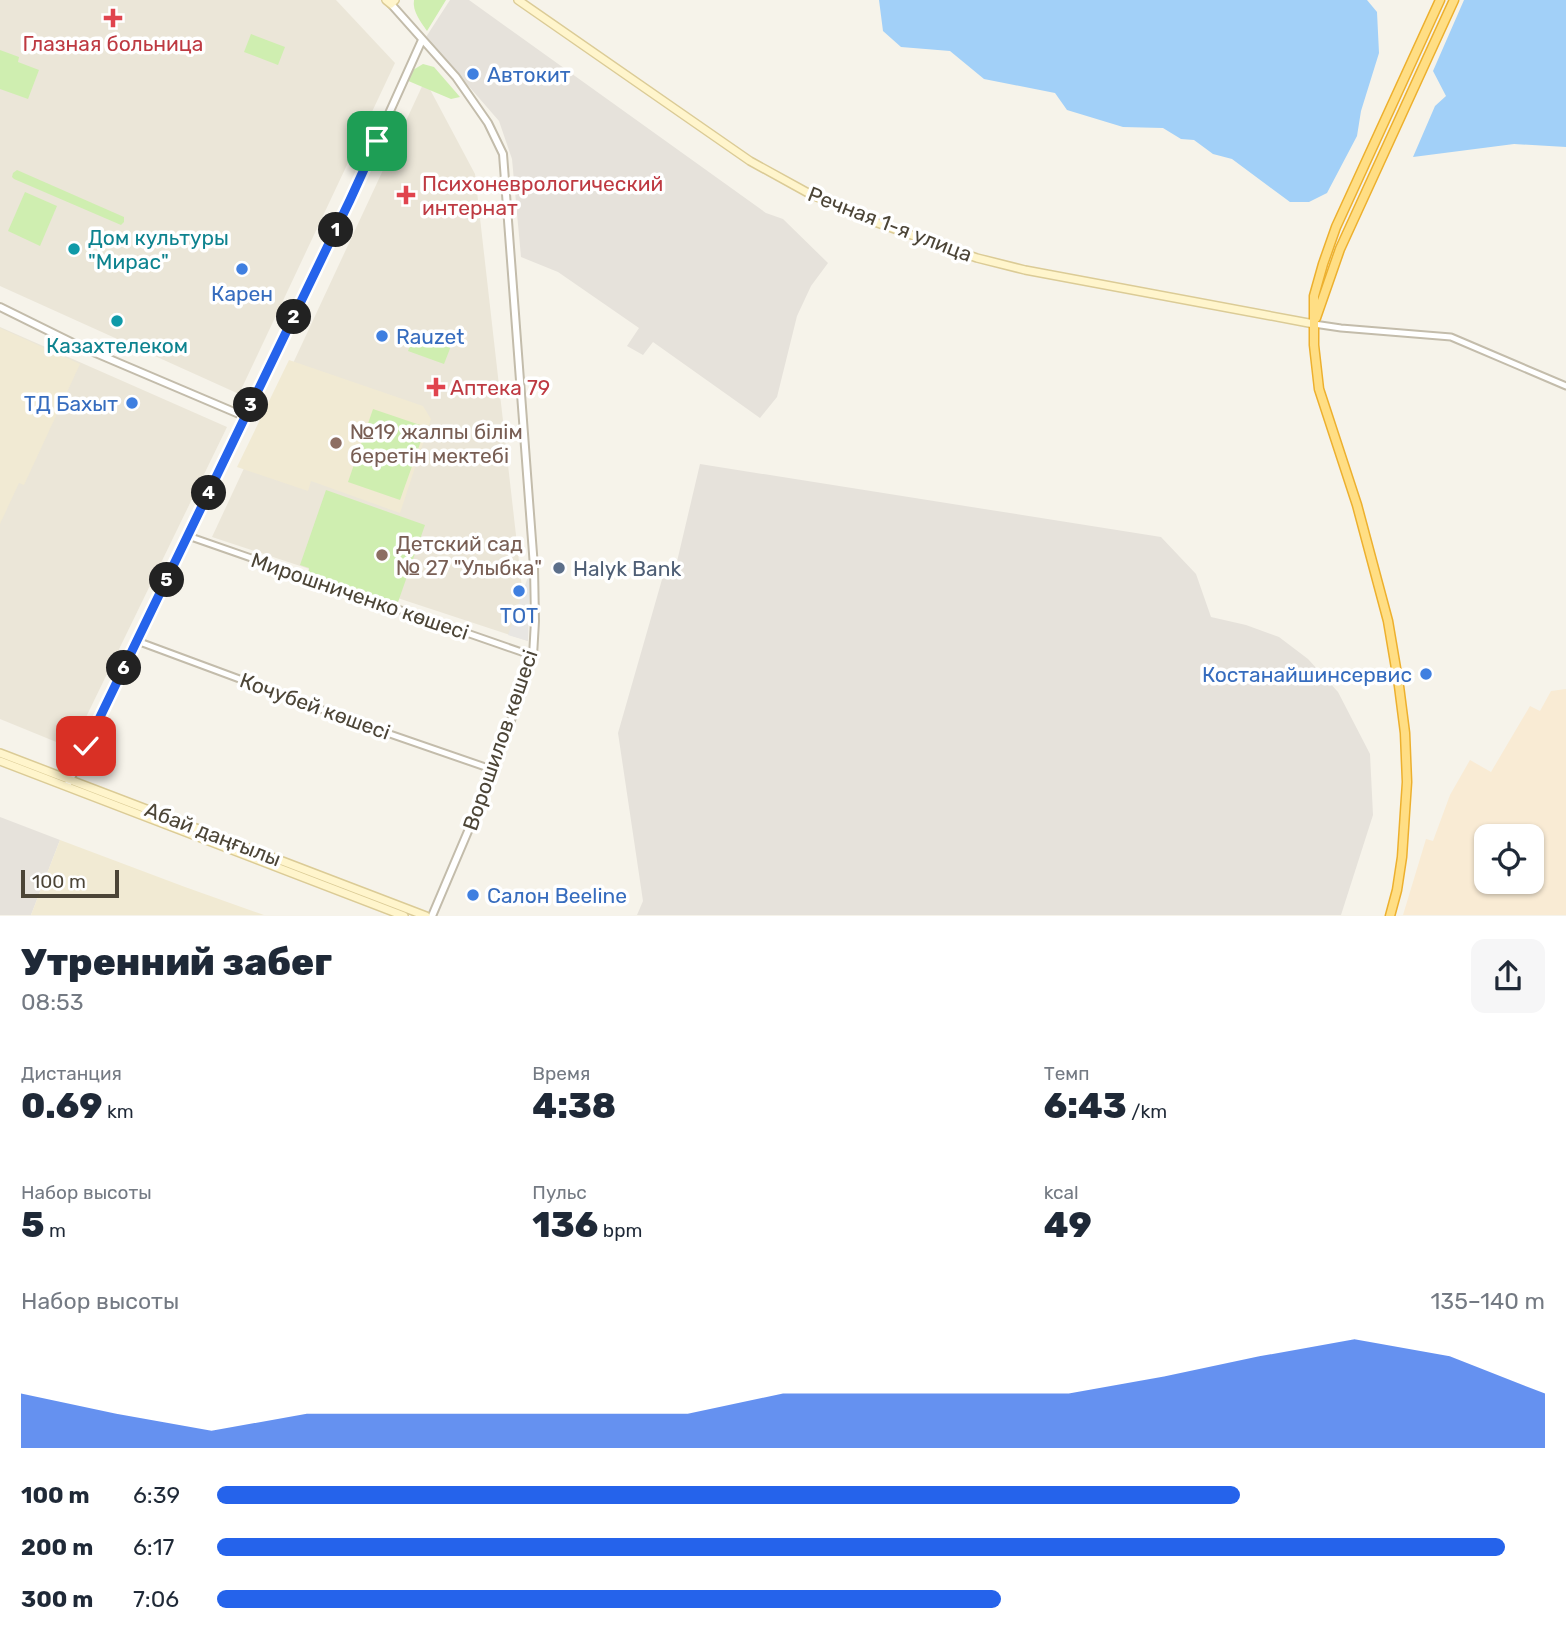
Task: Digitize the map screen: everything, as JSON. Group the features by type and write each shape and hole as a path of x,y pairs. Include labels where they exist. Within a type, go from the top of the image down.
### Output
{"highway":[{"path":"1390,915 1402,857 1407,782 1405,733 1388,621 1365,532 1319,389 1314,345 1314,296 1336,227 1440,0"},
{"path":"1314,324 1340,249 1454,0"}],"main road":[{"name":"Речная 1-я улица","path":"519,0 750,161 810,194 869,220 977,258 1025,270 1314,324"},
{"name":"Абай даңғылы","path":"0,753 68,783 404,915"},
{"name":"Абай даңғылы","path":"0,761 68,783 426,915"}],"street":[{"name":"Ворошилов көшесі","path":"391,1 472,99 503,153 534,567 533,656 494,769 432,915"},
{"path":"68,783 350,200 422,40"},
{"path":"0,307 79,346 246,417"},
{"path":"1314,324 1451,337 1566,386"},
{"name":"Мирошниченко көшесі","path":"188,536 533,656"},
{"name":"Кочубей көшесі","path":"137,642 358,723 494,769"}],"shaded area":[{"path":"0,0 336,0 395,63 239,394 0,286"},
{"path":"450,0 469,0 766,213 783,219 828,263 811,286 797,316 777,397 760,418 653,342 643,355 627,346 639,328 558,272 521,257 512,159 499,121 426,37"},
{"path":"425,80 475,174 528,641 212,537"},
{"path":"0,327 227,427 71,748 0,719"},
{"path":"0,328 80,364 24,485 19,483 0,524"},
{"name":"№19 жалпы білім беретін мектебі","path":"289,360 423,406 431,419 400,513 311,481 308,491 237,467"},
{"path":"700,464 1161,537 1196,574 1211,617 1246,625 1279,637 1308,659 1338,692 1370,754 1373,815 1341,915 637,915 643,901 618,733 665,569 675,570"},
{"path":"530,571 528,641 508,635"},
{"path":"1566,689 1566,915 1403,915 1426,839 1433,841 1450,795 1470,760 1491,772 1530,706 1540,711 1551,691"},
{"path":"0,817 60,840 31,915 0,915"},
{"path":"60,840 185,887 264,915 31,915"}],"green space":[{"path":"414,0 446,0 427,31 416,12"},
{"path":"251,34 285,47 278,65 244,52"},
{"path":"0,50 19,57 18,62 39,70 28,99 0,89"},
{"path":"423,64 434,67 460,97 451,99 406,80 413,70"},
{"path":"17,170 124,217 124,222 121,225 14,179 13,173"},
{"path":"25,192 57,206 40,246 8,231"},
{"path":"415,333 451,346 444,364 408,351"},
{"path":"373,409 426,427 400,500 348,482"},
{"path":"326,490 425,525 397,605 308,574 309,568 300,565"}],"water":[{"path":"879,0 1367,0 1377,12 1379,53 1361,111 1357,136 1327,193 1309,202 1290,202 1232,159 1213,154 1194,140 1181,139 1163,128 1123,127 1067,110 1055,93 984,79 950,51 901,47 883,31"},
{"path":"1464,0 1566,0 1566,147 1514,144 1413,157 1435,106 1446,96 1433,71"}],"place":[{"name":"Глазная больница","path":"113,18"},
{"name":"Автокит","path":"473,74"},
{"name":"Психоневрологический интернат","path":"406,195"},
{"name":"Дом культуры \"Мирас\"","path":"74,249"},
{"name":"Карен","path":"242,269"},
{"name":"Казахтелеком","path":"117,321"},
{"name":"Rauzet","path":"382,336"},
{"name":"Аптека 79","path":"436,387"},
{"name":"ТД Бахыт","path":"132,403"},
{"name":"№19 жалпы білім беретін мектебі","path":"336,443"},
{"name":"Детский сад № 27 \"Улыбка\"","path":"382,555"},
{"name":"Halyk Bank","path":"559,568"},
{"name":"ТОТ","path":"519,591"},
{"name":"Костанайшинсервис","path":"1426,674"},
{"name":"Cалон Beeline","path":"473,895"}],"route":[{"path":"86,746 377,141"}]}
